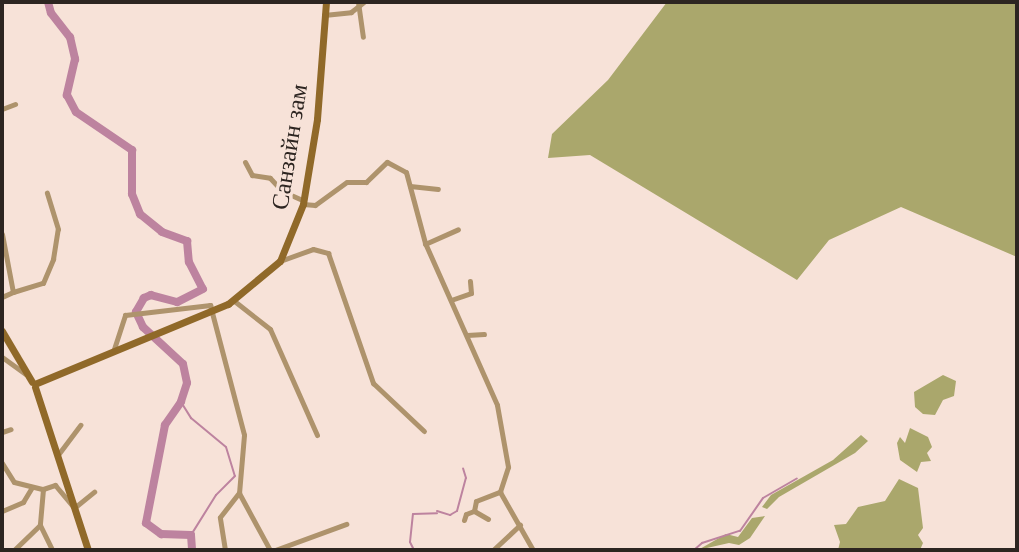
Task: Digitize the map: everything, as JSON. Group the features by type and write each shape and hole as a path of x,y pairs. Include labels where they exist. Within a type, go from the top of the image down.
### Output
{"main road":[{"name":"Санзайн зам","path":"113,352 213,311 233,300 280,261 304,203 317,119 326,2"},
{"path":"2,331 25,374 35,384 88,550"},
{"path":"35,384 113,352"}],"street":[{"path":"324,15 364,2"},
{"path":"358,5 363,37"},
{"path":"2,109 15,104"},
{"path":"245,162 252,175 270,178 282,191 304,203 315,205 347,182 366,182 387,162 406,172 425,244 497,405 508,467 500,492 533,550"},
{"path":"410,186 438,189"},
{"path":"2,297 43,283 53,259 58,229 47,193"},
{"path":"425,244 458,229"},
{"path":"2,234 13,292"},
{"path":"280,261 313,249 328,253 373,383 424,431"},
{"path":"451,300 471,293 470,281"},
{"path":"233,300 270,329 317,435"},
{"path":"113,352 125,314 204,303 213,311 244,435 239,493 220,517 225,550"},
{"path":"467,335 484,334"},
{"path":"2,357 25,374"},
{"path":"57,456 80,425"},
{"path":"2,432 11,429"},
{"path":"2,463 14,482 43,489 55,485 74,508 94,492"},
{"path":"2,511 23,502 32,487"},
{"path":"43,489 40,525 52,550"},
{"path":"464,520 474,511 476,500 500,492"},
{"path":"239,493 273,550 346,524"},
{"path":"474,511 488,519"},
{"path":"14,550 40,525"},
{"path":"493,550 520,525"}],"shaded area":[{"path":"667,2 1017,2 1017,257 901,207 829,240 797,280 590,155 548,158 552,134 608,80"},
{"path":"943,375 956,381 954,396 943,400 935,415 923,414 915,407 914,392"},
{"path":"910,428 928,437 932,447 927,453 931,461 921,462 917,472 900,460 897,443 900,437 905,443"},
{"path":"861,435 868,441 855,453 779,497 767,509 762,507 771,495 833,460"},
{"path":"899,479 918,488 923,528 918,535 923,543 920,550 838,550 840,542 834,525 846,524 858,507 885,501"},
{"path":"765,516 750,538 739,545 729,543 698,550 726,534 738,537 752,518"}],"waterway":[{"path":"48,2 51,13 70,37 75,59 67,95 76,112 132,150 132,194 140,214 162,232 187,241 189,262 203,289 177,302 151,295 144,298 136,312 143,327 183,364 187,383 181,402 165,425 146,523 161,534 191,535 192,550"},
{"path":"181,402 191,418 226,447 235,476 216,495 191,535"},
{"path":"437,511 450,515 457,511 466,478 463,468"},
{"path":"694,550 702,543 740,531 763,498 797,478"},
{"path":"414,550 410,542 413,514 437,513"}]}
